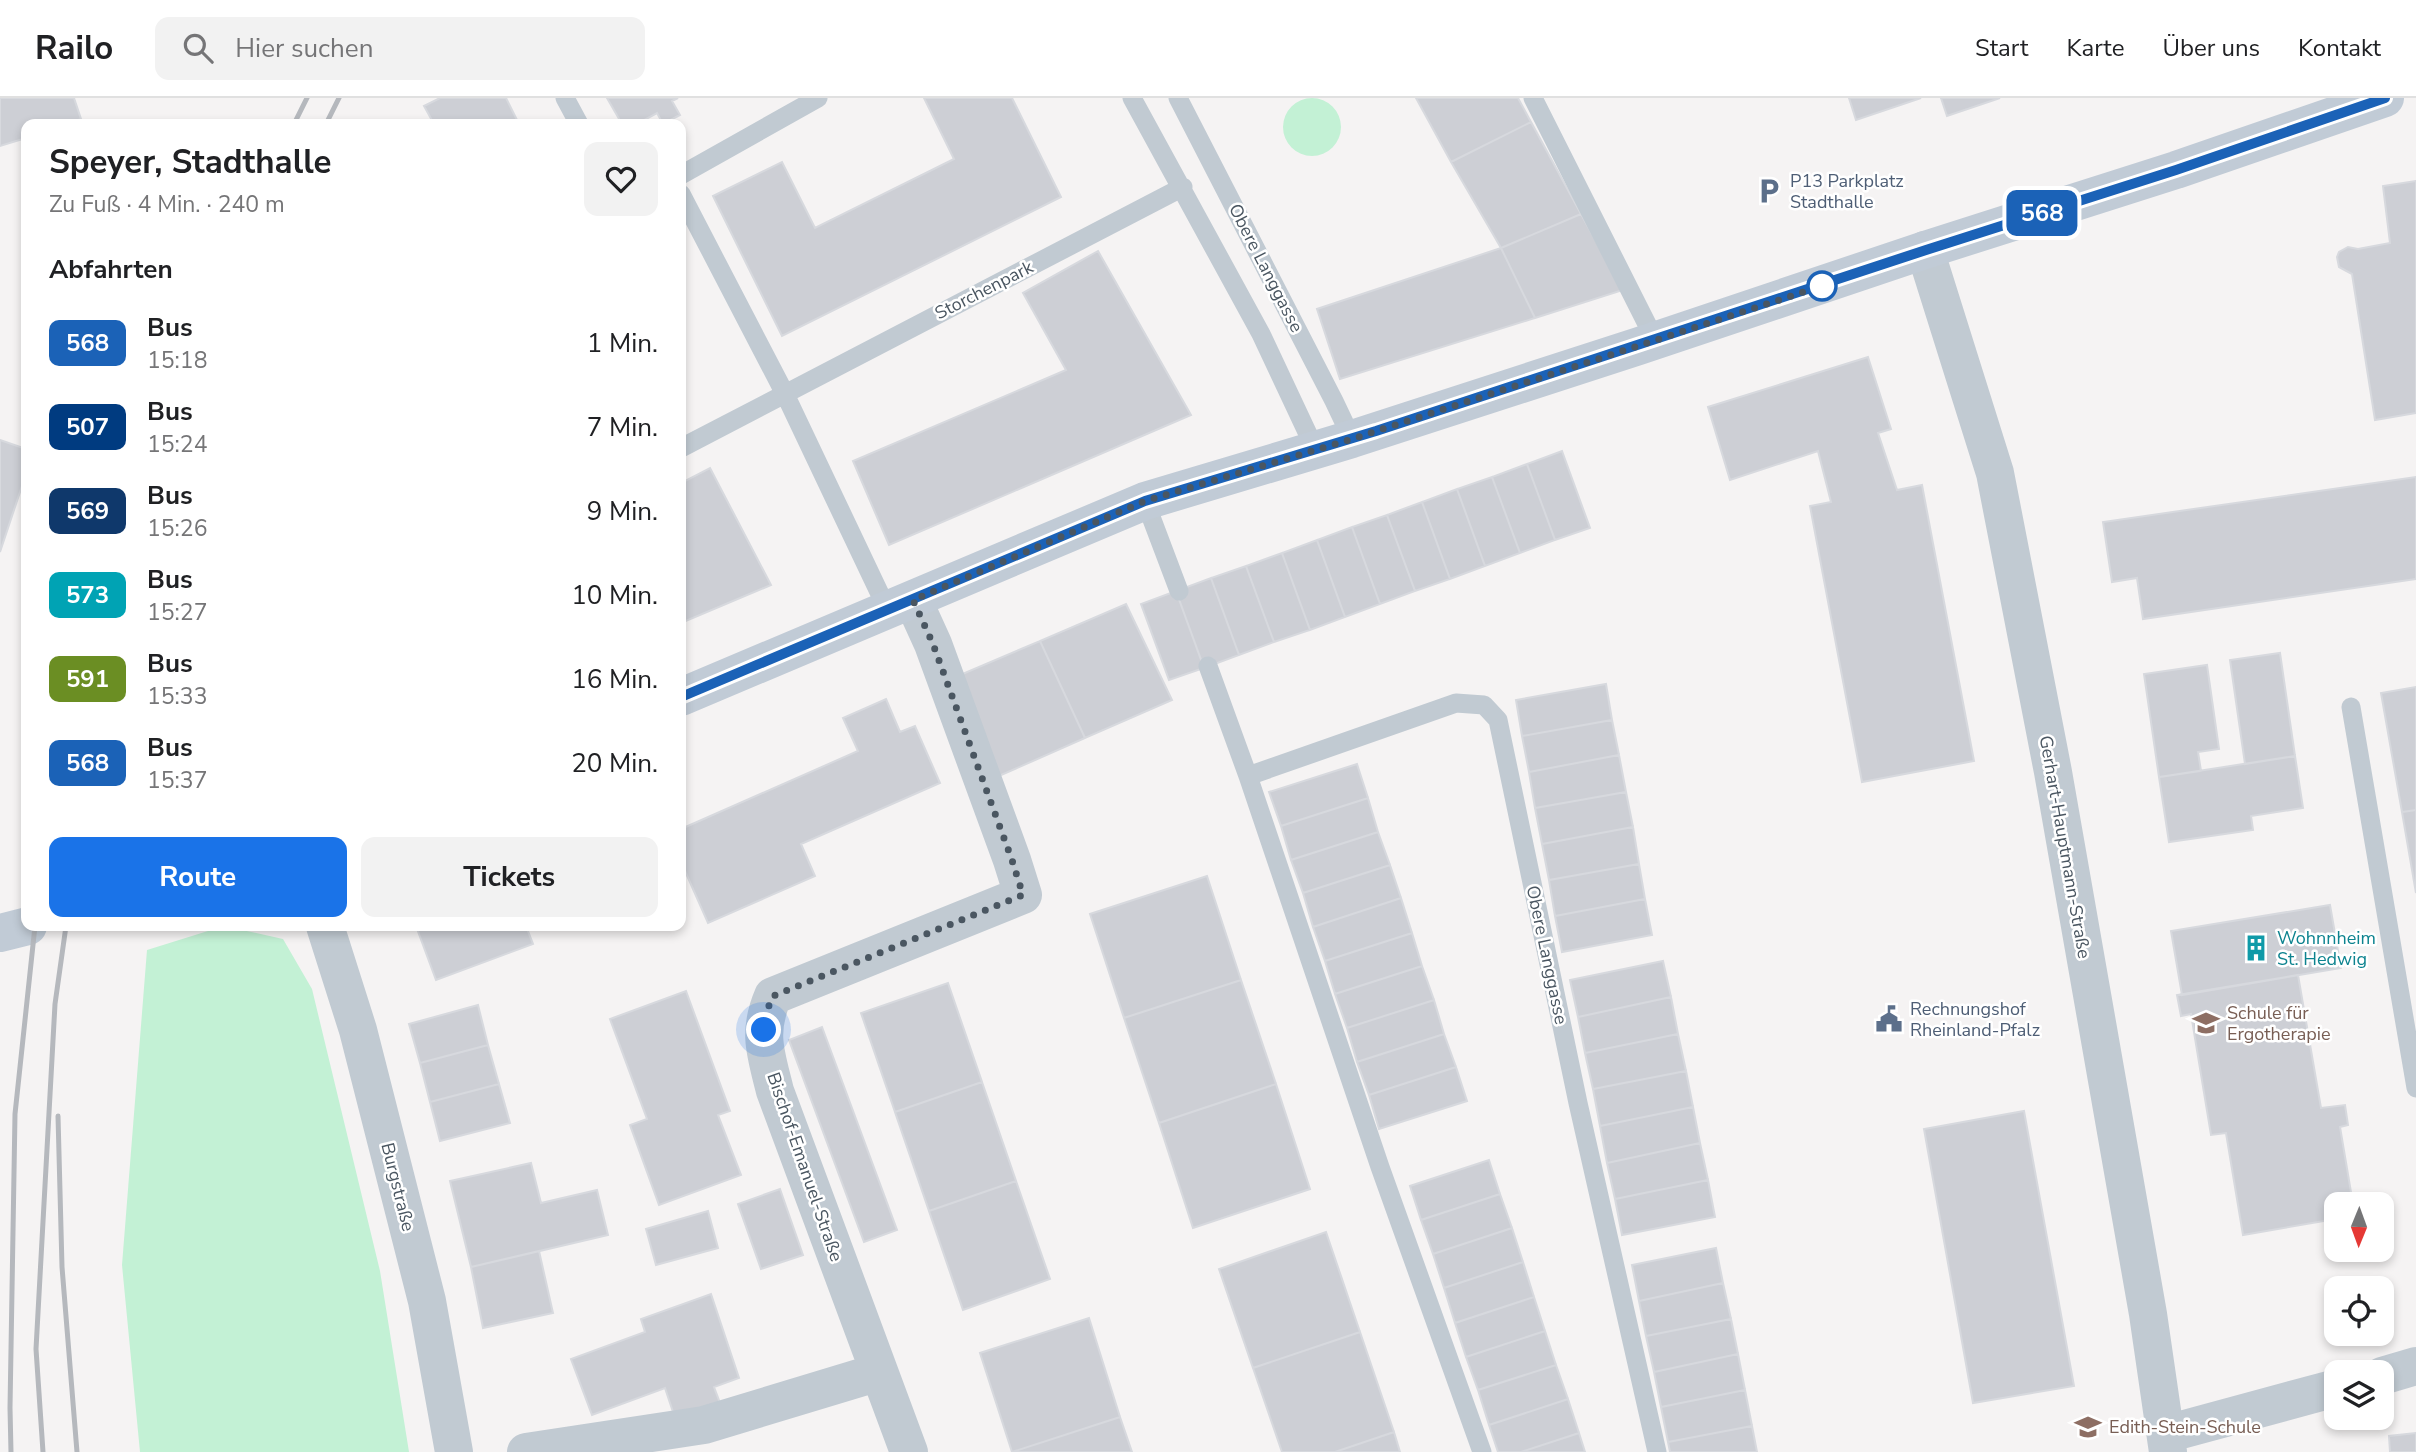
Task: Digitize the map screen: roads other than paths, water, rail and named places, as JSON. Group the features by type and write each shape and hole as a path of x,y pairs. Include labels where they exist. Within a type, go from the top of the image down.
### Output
{"main road":[{"path":"686,695 1145,501 1352,439 2176,170 2385,98"},
{"path":"0,933 21,928"}],"street":[{"name":"Gerhart-Hauptmann-Straße","path":"1926,250 1995,472 2055,785 2148,1314 2167,1443"},
{"name":"Bischof-Emanuel-Straße","path":"900,605 938,657 1023,895 773,996 765,1015 764,1044 775,1091 909,1452"},
{"name":"Burgstraße","path":"327,931 358,1030 423,1287 454,1452"},
{"path":"2394,1372 2416,1366"},
{"path":"526,1452 704,1425 878,1372"},
{"path":"2167,1443 2324,1392"}],"lane":[{"path":"565,98 576,119"},
{"path":"686,172 818,98"},
{"path":"1132,98 1261,334 1315,449"},
{"name":"Obere Langgasse","path":"1178,98 1352,439"},
{"path":"1533,98 1655,340"},
{"name":"Storchenpark","path":"686,445 1183,187"},
{"path":"686,204 785,394 900,605"},
{"path":"1145,501 1179,591"},
{"path":"1208,666 1248,776 1380,1167 1482,1452"},
{"name":"Obere Langgasse","path":"1248,776 1456,703 1484,705 1498,720 1578,1103 1657,1452"},
{"path":"2351,707 2416,1088"}],"railway":[{"path":"296,119 307,98"},
{"path":"328,119 339,98"},
{"path":"11,1452 15,1114 34,931"},
{"path":"43,1452 36,1349 55,1004 65,931"},
{"path":"58,1116 62,1267 77,1452"}],"place":[{"name":"P13 Parkplatz Stadthalle","path":"1769,191"},
{"name":"Wohnnheim St. Hedwig","path":"2256,948"},
{"name":"Rechnungshof Rheinland-Pfalz","path":"1889,1019"},
{"name":"Schule für Ergotherapie","path":"2206,1023"},
{"name":"Edith-Stein-Schule","path":"2088,1427"}]}
